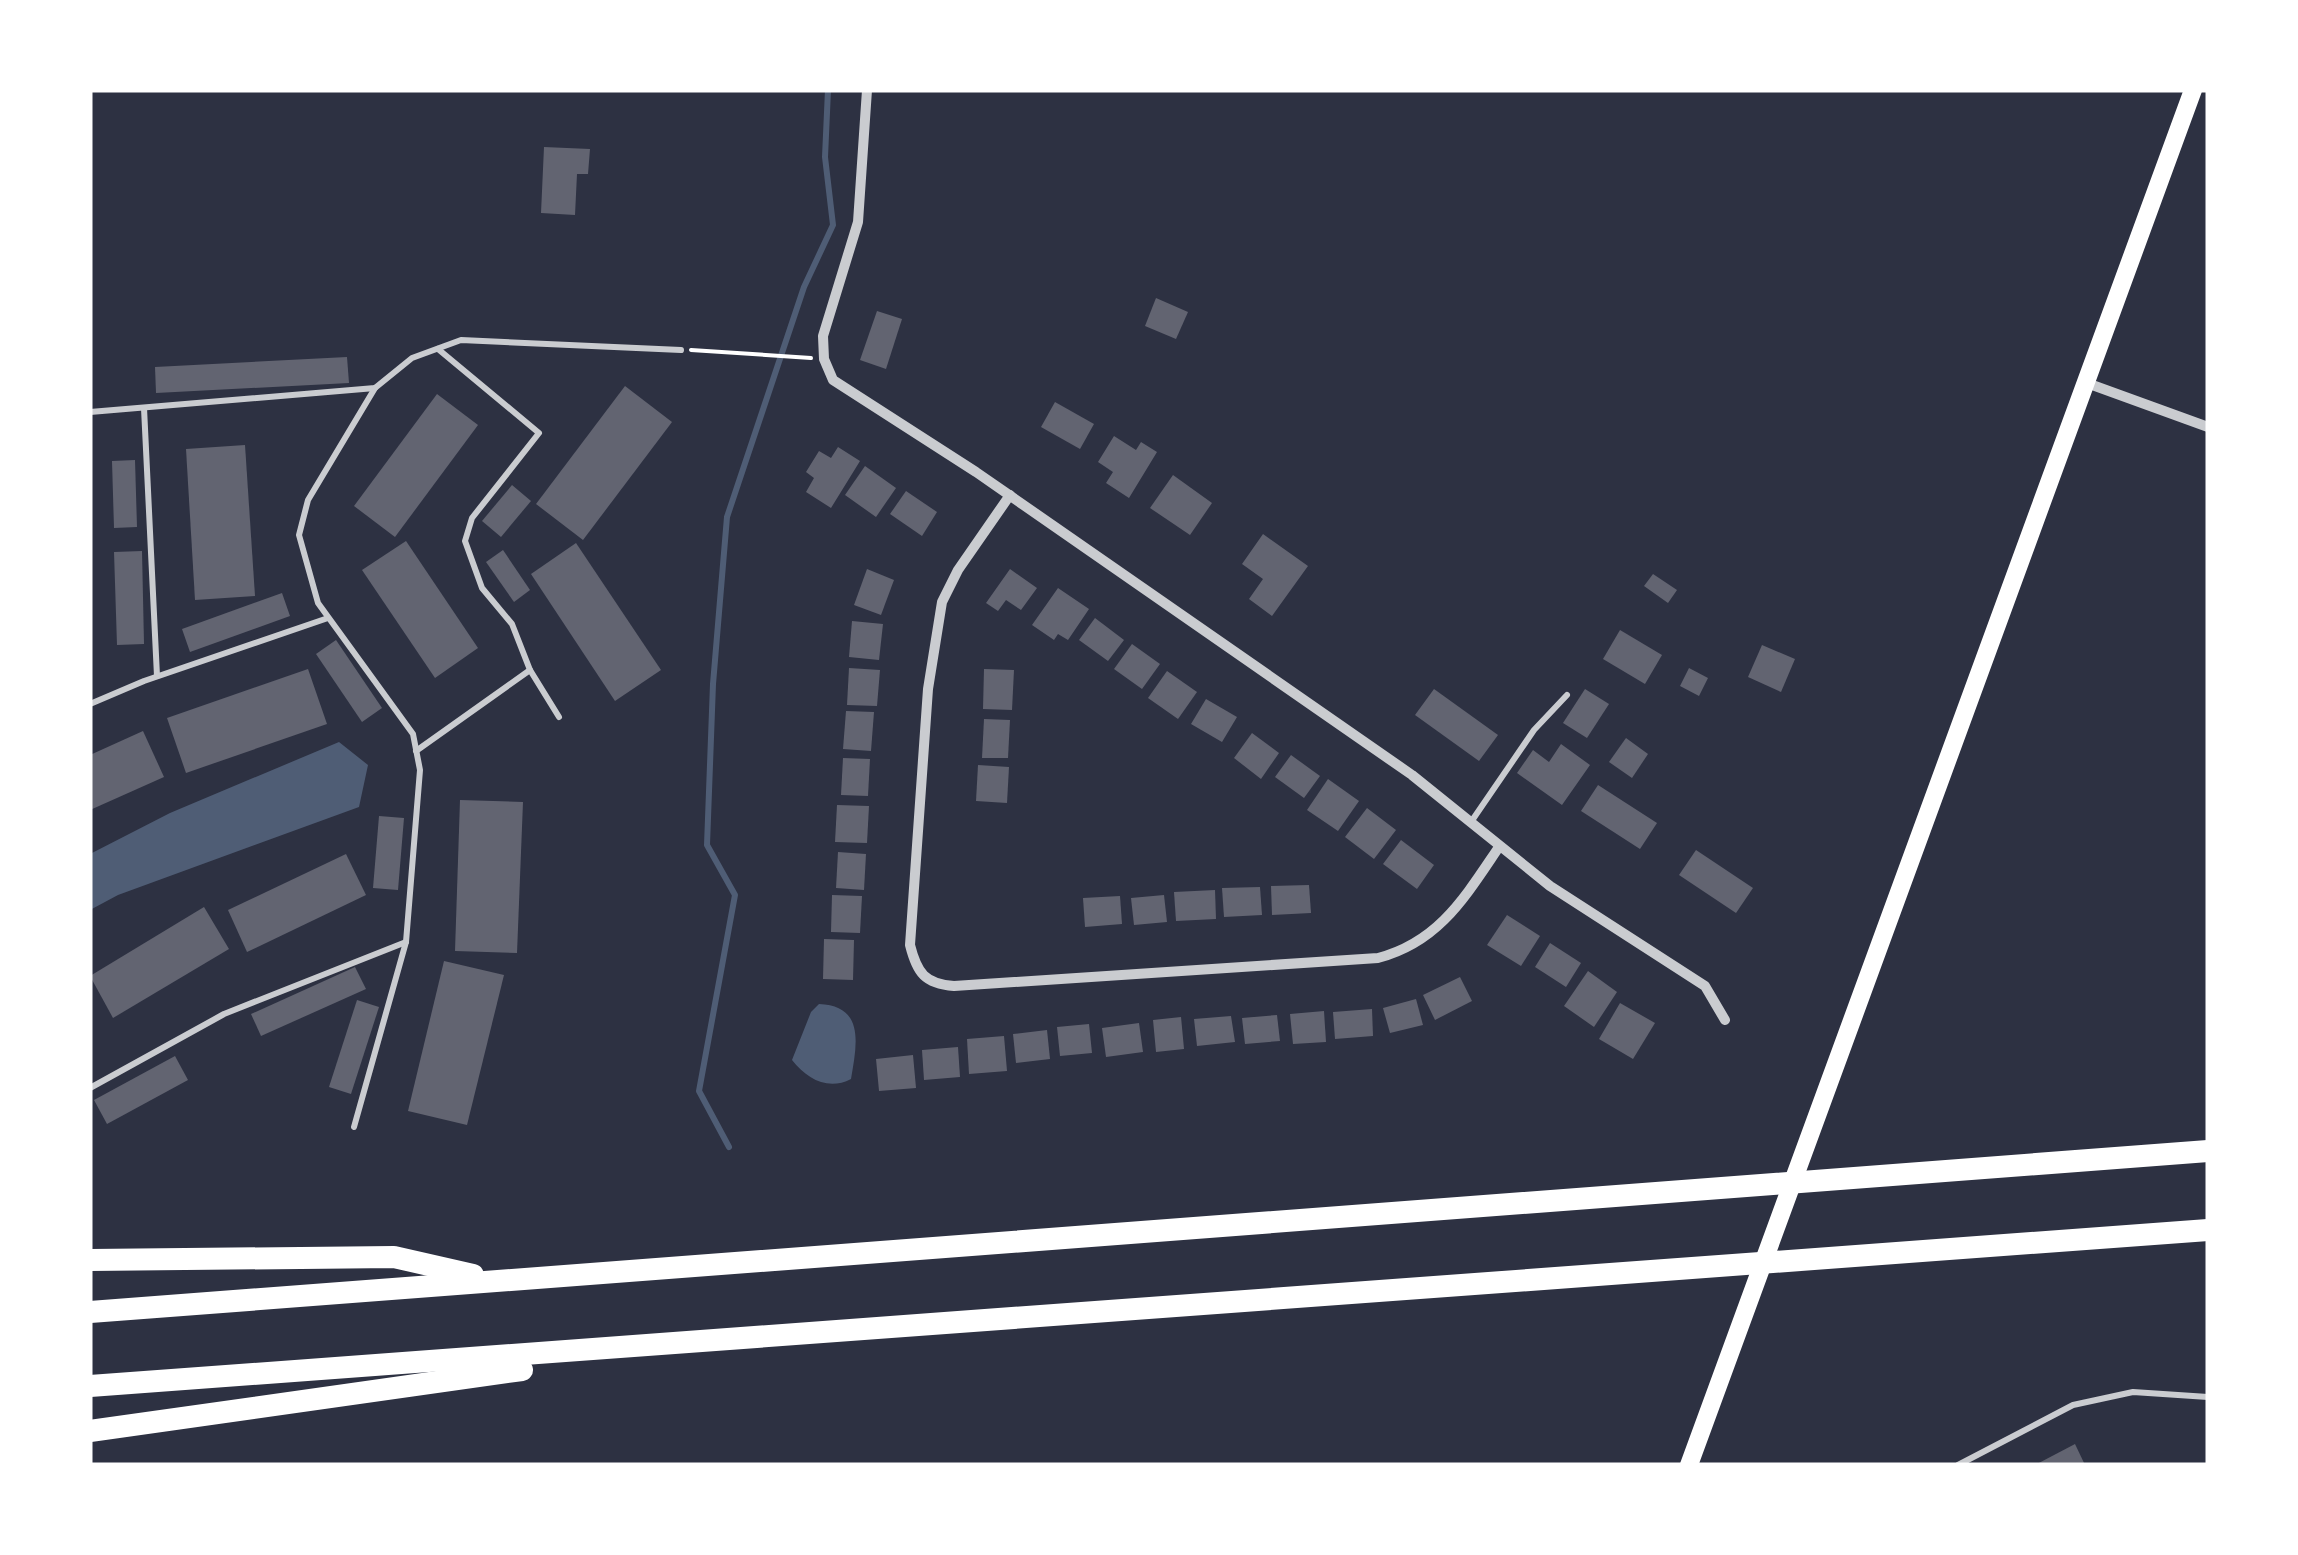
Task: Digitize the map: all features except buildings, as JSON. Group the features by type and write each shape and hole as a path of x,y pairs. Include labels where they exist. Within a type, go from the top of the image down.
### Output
{"highway":[{"path":"90,1312 2208,1151"},
{"path":"90,1386 2208,1230"},
{"path":"90,1260 394,1256 496,1280"},
{"path":"90,1431 762,1338"}],"main road":[{"path":"1689,1465 2193,90"}],"street":[{"path":"867,90 858,222 823,336 827,368 845,391 1010,495 1412,775 1498,846 1589,913 1705,986 1725,1020"},
{"path":"2083,382 2208,427"},
{"path":"1010,495 958,570 942,602 928,689 910,945 922,977 954,986 1378,958 1404,951 1452,915 1498,846"}],"lane":[{"path":"354,1128 406,942 420,770 412,734 328,618 306,571 299,535 308,500 375,388 412,358 461,340 681,350"},
{"path":"438,348 539,433 472,518 465,541 482,588 512,624 530,670 559,717"},
{"path":"90,412 375,388"},
{"path":"144,408 157,676"},
{"path":"90,704 157,676 328,618"},
{"path":"416,751 530,670"},
{"path":"1471,822 1534,730 1567,695"},
{"path":"90,1088 224,1014 406,942"},
{"path":"1958,1465 2074,1405 2132,1392 2208,1397"}],"path":[{"path":"681,350 792,357"}],"water":[{"path":"339,742 368,765 359,807 118,895 90,910 90,854 170,813"},
{"path":"819,1004 834,1006 851,1019 856,1040 851,1079 834,1084 819,1081 792,1060 811,1012"}],"waterway":[{"path":"729,1147 699,1091 735,895 707,845 713,684 727,517 804,287 833,225 825,157 828,90"}]}
